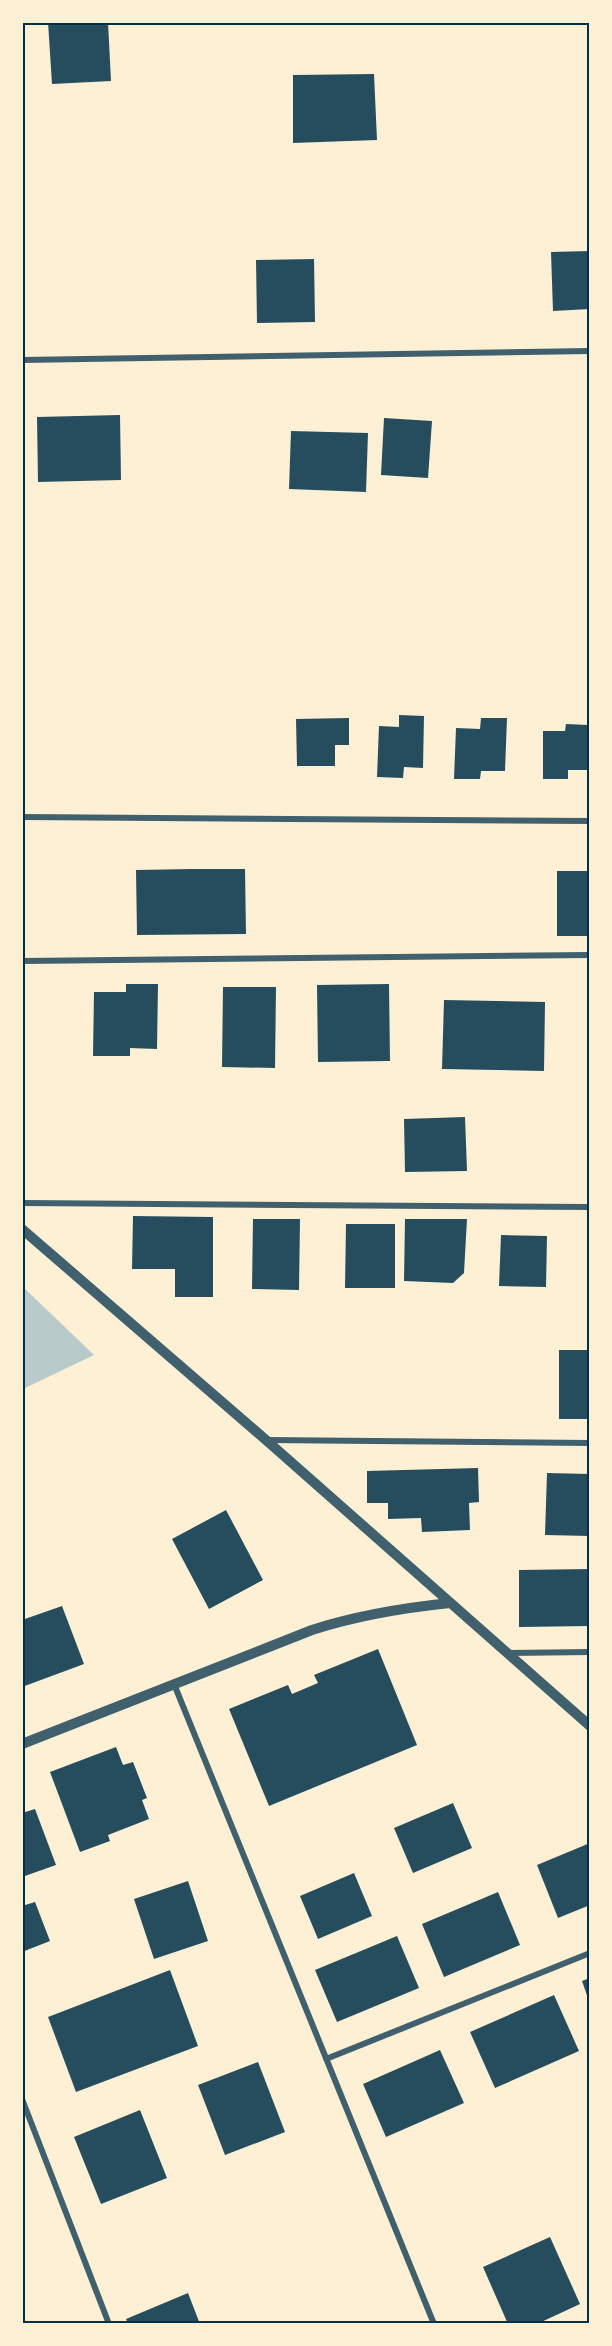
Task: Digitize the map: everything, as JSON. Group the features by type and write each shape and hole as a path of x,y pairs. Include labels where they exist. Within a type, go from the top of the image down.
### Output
{"street":[{"path":"22,360 590,351"},
{"path":"22,817 590,821"},
{"path":"22,961 590,955"},
{"path":"22,1203 590,1207"},
{"path":"22,1229 266,1440 590,1726"},
{"path":"266,1440 590,1443"},
{"path":"22,1744 346,1619 410,1607 450,1603"},
{"path":"509,1653 590,1652"},
{"path":"174,1684 434,2324"},
{"path":"326,2059 590,1953"},
{"path":"22,2098 109,2324"}],"shaded area":[{"path":"22,1286 94,1355 23,1389 22,1389"}],"building":[{"path":"48,22 108,22 111,81 52,84"},
{"path":"374,74 377,140 293,143 293,75"},
{"path":"590,251 590,309 553,311 551,252"},
{"path":"314,259 315,322 257,323 256,260"},
{"path":"120,415 121,480 38,482 37,417"},
{"path":"384,418 432,421 428,478 381,475"},
{"path":"291,431 368,433 366,492 289,489"},
{"path":"399,715 424,716 423,768 404,767 403,778 377,777 379,726 399,727"},
{"path":"349,718 349,745 335,745 335,766 297,766 296,719"},
{"path":"481,718 507,718 505,771 481,771 480,779 454,779 456,728 480,729"},
{"path":"566,724 588,725 587,770 568,770 568,779 543,779 543,731 565,731"},
{"path":"245,869 246,934 137,935 136,870"},
{"path":"557,871 590,871 590,936 557,936"},
{"path":"126,984 158,984 157,1049 130,1048 130,1056 93,1056 94,992 126,992"},
{"path":"389,984 390,1061 318,1062 317,985"},
{"path":"223,987 276,987 275,1068 222,1067"},
{"path":"444,1000 545,1002 544,1071 442,1069"},
{"path":"465,1117 467,1171 405,1172 404,1119"},
{"path":"133,1216 213,1217 213,1297 175,1297 175,1269 132,1269"},
{"path":"253,1219 300,1219 299,1290 252,1289"},
{"path":"405,1219 467,1219 464,1273 453,1283 404,1281"},
{"path":"346,1224 395,1224 395,1288 345,1288"},
{"path":"501,1235 547,1236 546,1287 499,1286"},
{"path":"559,1350 590,1350 590,1419 559,1419"},
{"path":"478,1468 479,1502 469,1503 470,1530 422,1532 421,1518 388,1519 388,1503 367,1503 367,1471"},
{"path":"547,1473 590,1474 590,1536 545,1535"},
{"path":"226,1510 263,1580 209,1609 172,1539"},
{"path":"590,1569 590,1626 519,1627 519,1570"},
{"path":"62,1606 84,1664 22,1687 22,1620"},
{"path":"378,1649 417,1745 269,1806 229,1709 288,1685 292,1694 318,1683 314,1675"},
{"path":"116,1747 123,1765 133,1762 147,1798 142,1800 149,1819 108,1835 110,1841 80,1852 50,1772"},
{"path":"453,1803 472,1848 413,1873 394,1828"},
{"path":"35,1809 56,1865 22,1877 22,1813"},
{"path":"590,1843 590,1905 558,1918 537,1865"},
{"path":"354,1873 372,1916 318,1939 300,1896"},
{"path":"188,1881 208,1941 154,1959 134,1899"},
{"path":"498,1892 520,1945 444,1977 422,1924"},
{"path":"35,1902 50,1941 22,1952 22,1906"},
{"path":"397,1936 419,1988 337,2022 315,1970"},
{"path":"170,1970 198,2046 76,2092 48,2017"},
{"path":"590,1978 590,2001 589,2001 582,1981"},
{"path":"554,1995 579,2051 495,2088 470,2032"},
{"path":"440,2050 464,2103 386,2137 363,2084"},
{"path":"258,2062 285,2132 225,2155 198,2085"},
{"path":"140,2110 167,2178 101,2204 74,2137"},
{"path":"550,2237 580,2304 537,2324 508,2324 483,2267"},
{"path":"188,2293 200,2324 128,2324 126,2319"}]}
